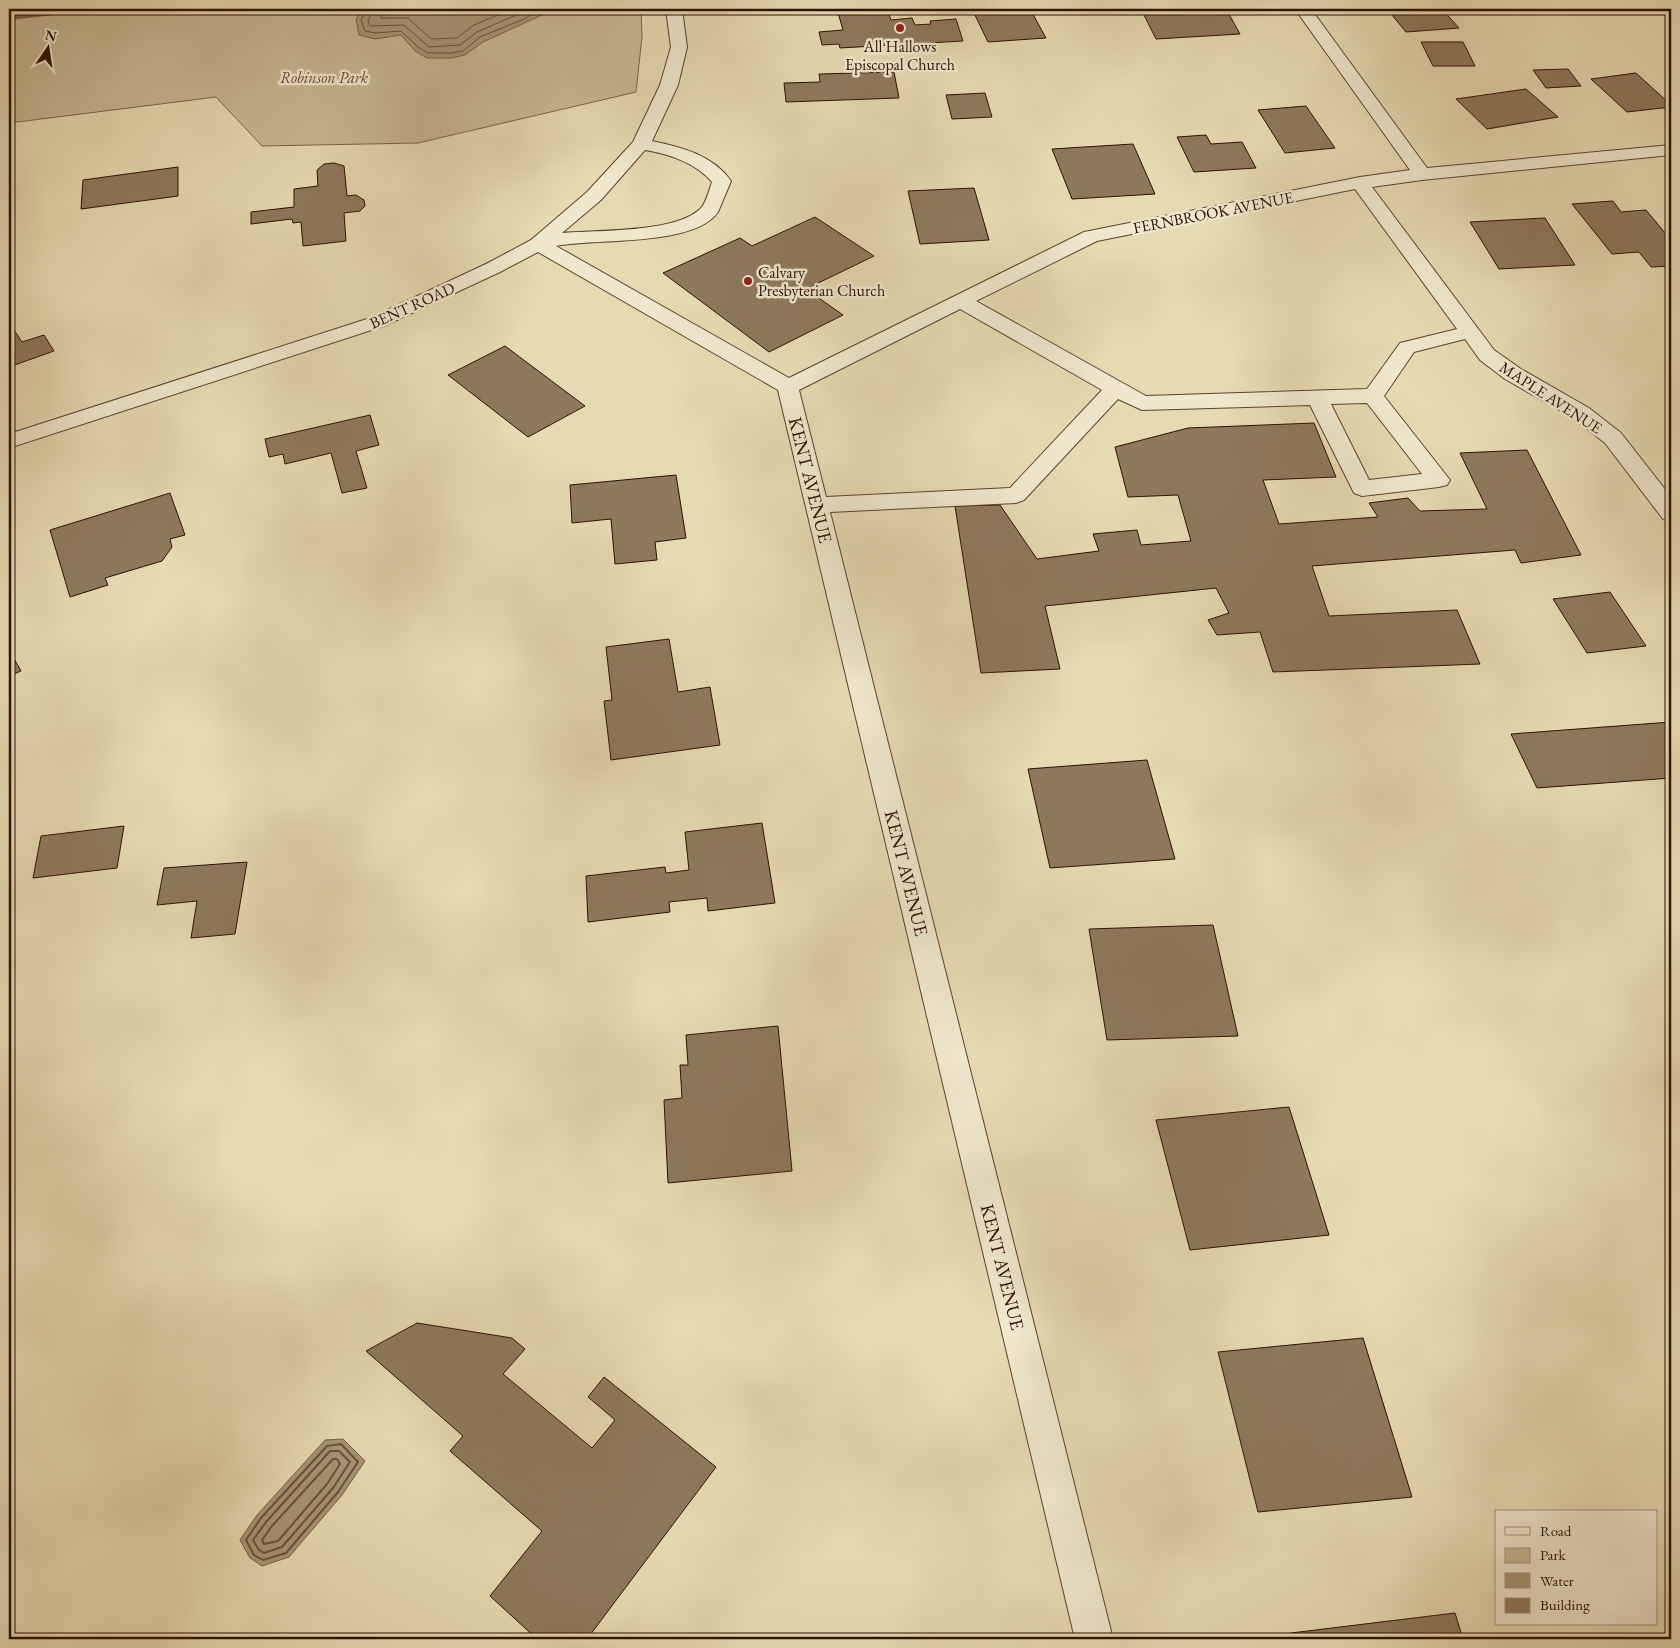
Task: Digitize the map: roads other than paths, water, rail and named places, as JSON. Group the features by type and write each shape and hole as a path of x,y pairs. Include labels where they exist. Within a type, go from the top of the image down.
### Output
{"street":[{"name":"BENT ROAD","path":"9,442 377,322 493,268 538,244 594,196 641,144 669,85 678,47 674,9"},
{"path":"1303,9 1422,174"},
{"path":"538,244 563,239 657,232 688,224 709,212 722,181 714,170 663,147 641,144"},
{"name":"FERNBROOK AVENUE","path":"788,387 1090,236 1360,183 1422,174 1671,150"},
{"name":"MAPLE AVENUE","path":"1360,183 1487,355 1513,374 1581,413 1613,438 1671,513"},
{"path":"538,244 788,387"},
{"path":"960,301 1142,403 1373,396"},
{"path":"1373,396 1407,347 1470,332"},
{"name":"KENT AVENUE","path":"788,387 1094,1639"},
{"path":"817,506 1016,495 1116,388"},
{"path":"1317,397 1362,488 1439,480 1373,396"}],"water":[{"path":"363,9 545,9 544,14 483,42 465,55 451,58 427,58 415,51 401,35 375,39 359,35 356,19"},
{"path":"343,1439 365,1461 342,1495 289,1557 262,1566 250,1558 240,1540 257,1515 325,1440"}],"waterway":[{"path":"9,17 83,9"}],"place":[{"name":"All Hallows Episcopal Church","path":"900,28"},
{"name":"Calvary Presbyterian Church","path":"748,281"}],"park label":[{"name":"Robinson Park","path":"324,77"}]}
